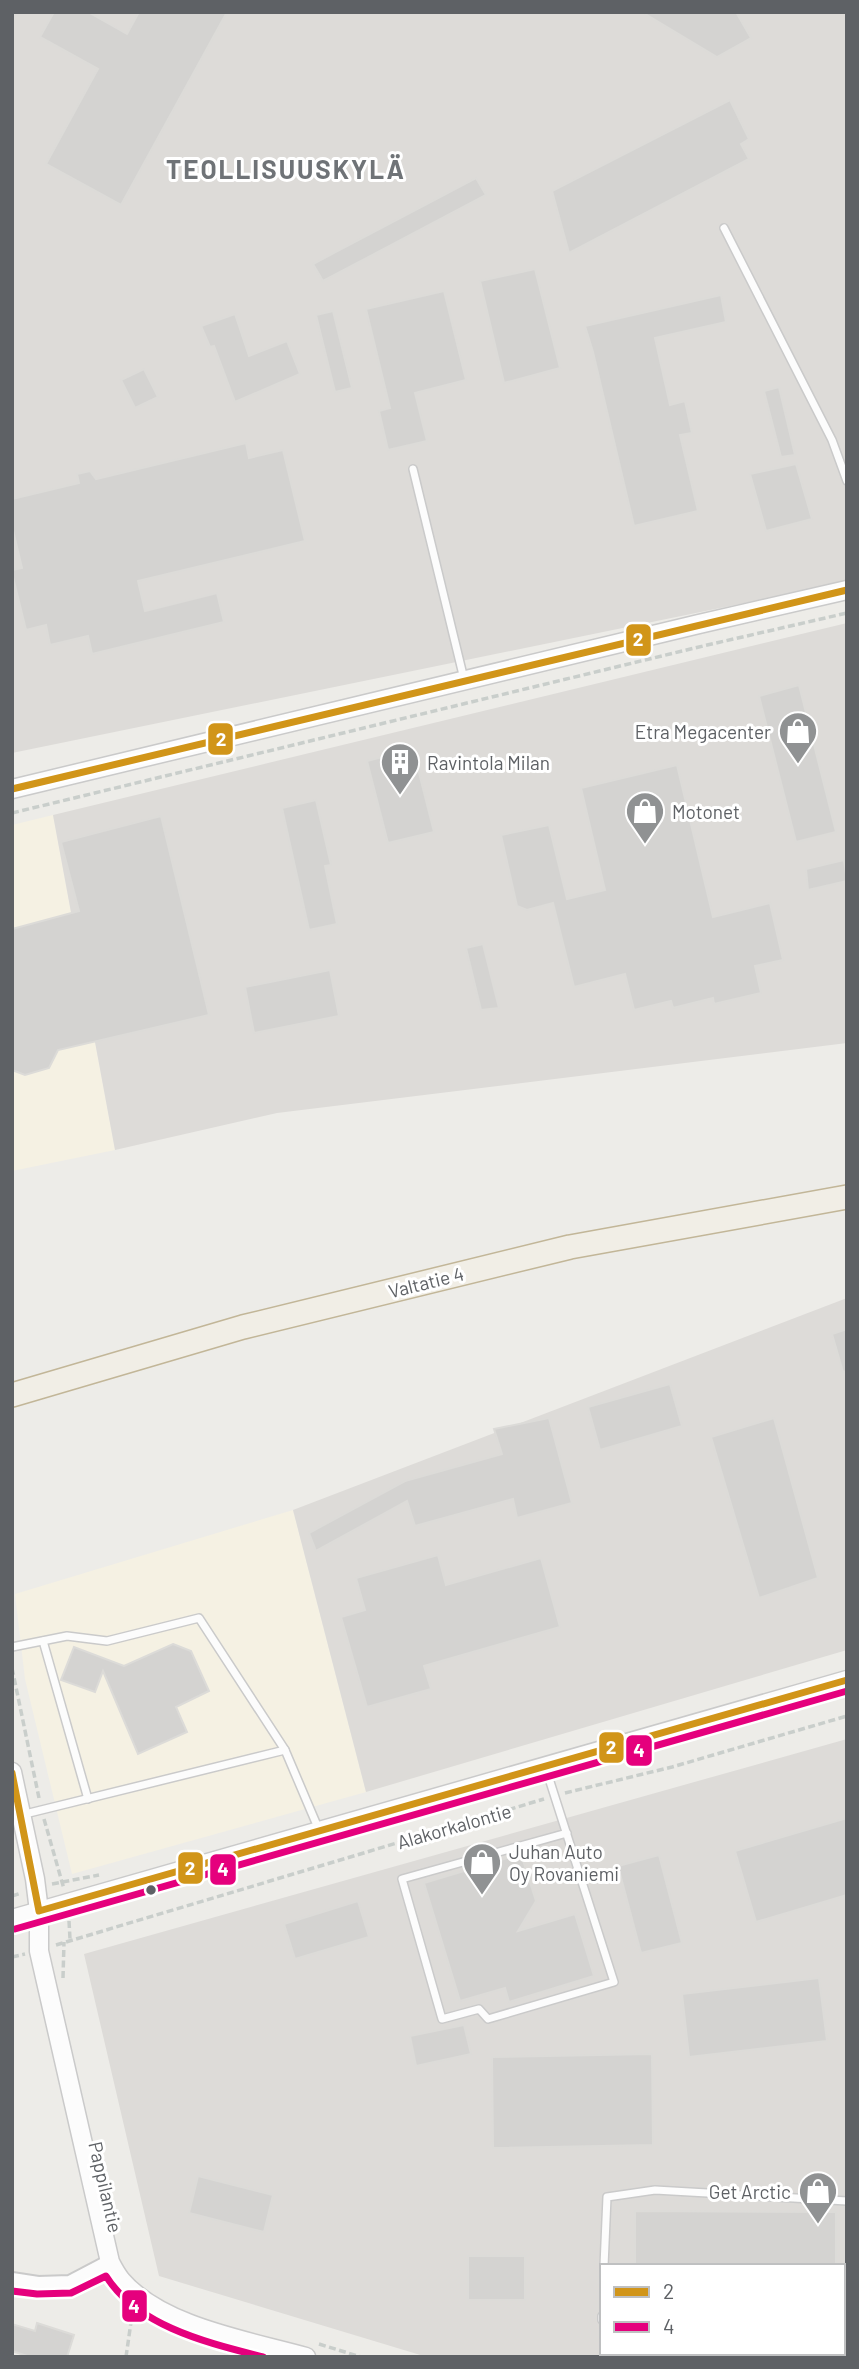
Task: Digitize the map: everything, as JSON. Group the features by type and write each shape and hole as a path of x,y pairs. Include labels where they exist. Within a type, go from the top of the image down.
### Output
{"highway":[{"name":"Valtatie 4","path":"12,1395 243,1327 569,1247 847,1197"}],"street":[{"path":"18,785 847,590"},
{"name":"Alakorkalontie","path":"12,1919 847,1680"},
{"name":"Pappilantie","path":"12,1772 36,1889 39,1911 38,1951 110,2262 121,2281 145,2300 191,2325 308,2349"},
{"path":"12,2280 38,2284 70,2283 110,2262"}],"lane":[{"path":"724,228 832,440 847,481"},
{"path":"413,469 464,680"},
{"path":"12,1647 67,1636 107,1641 200,1618 285,1750 319,1830"},
{"path":"43,1641 88,1799"},
{"path":"20,1815 285,1750"},
{"path":"545,1766 567,1833 614,1982 488,2019 480,2009 442,2019 402,1880 567,1833"},
{"path":"604,2264 607,2197 654,2190 847,2201"}],"path":[{"path":"12,813 847,613"},
{"name":"Alakorkalontie","path":"63,1983 64,1942 555,1796 672,1767 847,1716"},
{"path":"12,1896 101,1874"},
{"path":"126,2357 131,2322 145,2300"},
{"path":"308,2349 360,2357"}],"shaded area":[{"path":"12,12 847,12 847,582 12,753"},
{"path":"847,623 847,1043 277,1113 115,1150 53,815"},
{"path":"53,815 115,1150 12,1171 12,825"},
{"path":"847,1298 847,1650 366,1792 293,1510"},
{"path":"293,1510 366,1792 72,1874 25,1679 15,1594"},
{"path":"847,1739 847,2357 427,2357 159,2276 84,1954"}],"building":[{"path":"54,12 88,12 127,34 139,12 227,12 121,205 46,164 98,69 40,37"},
{"path":"642,12 736,12 751,38 717,57"},
{"path":"730,100 749,139 741,144 749,159 569,253 552,191"},
{"path":"476,178 486,195 323,281 313,264"},
{"path":"535,269 560,368 504,383 480,281"},
{"path":"444,291 466,380 415,393 427,441 388,450 379,411 390,408 366,309"},
{"path":"721,295 726,322 655,338 670,405 685,401 692,433 680,435 698,511 634,526 585,326"},
{"path":"333,311 352,388 335,392 316,315"},
{"path":"235,314 249,356 287,341 300,374 235,402 214,346 210,347 201,326"},
{"path":"144,369 158,397 135,408 121,380"},
{"path":"779,387 795,455 781,457 764,391"},
{"path":"246,443 249,458 283,450 305,541 138,581 145,611 217,593 224,622 92,654 88,636 50,645 46,625 26,630 12,573 12,570 22,568 12,526 12,499 79,483 77,474 90,471 96,479"},
{"path":"796,464 812,519 766,531 750,474"},
{"path":"799,685 836,832 796,842 759,696"},
{"name":"Ravintola Milan","path":"413,749 434,832 388,843 367,761"},
{"name":"Motonet","path":"677,765 713,917 770,903 783,960 755,966 761,993 714,1004 713,998 673,1008 671,1001 634,1010 625,974 574,987 553,903 527,910 517,906 501,835 549,825 567,899 605,890 581,788"},
{"path":"316,800 331,865 325,866 337,924 309,930 282,808"},
{"path":"161,816 209,1015 58,1050 49,1068 25,1075 12,1070 12,929 79,911 61,842"},
{"path":"844,860 847,881 808,890 806,869"},
{"path":"483,944 499,1008 481,1010 466,948"},
{"path":"330,970 339,1016 254,1033 245,987"},
{"path":"847,1329 847,1371 843,1372 832,1334"},
{"path":"670,1384 682,1426 600,1450 588,1407"},
{"path":"549,1418 572,1503 517,1518 513,1499 415,1526 407,1501 316,1551 309,1533 405,1481 502,1454 494,1429"},
{"path":"774,1418 818,1578 759,1598 711,1437"},
{"path":"438,1555 446,1585 541,1558 560,1627 424,1666 431,1689 367,1707 341,1617 365,1610 356,1578"},
{"path":"173,1644 191,1651 209,1691 176,1707 187,1732 138,1754 103,1671 95,1692 61,1680 74,1647 124,1666"},
{"path":"847,1818 847,1895 756,1922 735,1851"},
{"path":"521,1854 536,1901 518,1931 575,1914 594,1976 509,2002 505,1988 460,2001 424,1883"},
{"path":"659,1855 682,1943 641,1953 618,1866"},
{"path":"358,1901 369,1937 295,1959 284,1924"},
{"path":"819,1978 827,2041 689,2057 682,1994"},
{"path":"464,2025 471,2054 416,2066 410,2036"},
{"path":"652,2054 653,2145 493,2148 492,2057"},
{"path":"198,2176 273,2195 264,2232 189,2213"},
{"path":"635,2211 836,2212 836,2264 635,2264"},
{"path":"468,2256 525,2256 525,2300 468,2300"},
{"path":"37,2323 74,2335 67,2357 30,2357 12,2351 12,2324 35,2331"}],"transit line":[{"name":"2","path":"12,789 847,590"},
{"name":"2","path":"12,1773 39,1911 847,1680"},
{"name":"4","path":"15,1929 847,1691"},
{"name":"4","path":"12,2291 37,2294 71,2293 106,2276 120,2294 156,2320 198,2339 263,2357"}],"place":[{"name":"Etra Megacenter","path":"798,765"},
{"name":"Ravintola Milan","path":"400,796"},
{"name":"Motonet","path":"645,845"},
{"name":"Juhan Auto Oy Rovaniemi","path":"482,1896"},
{"name":"Get Arctic","path":"818,2225"}],"district":[{"name":"TEOLLISUUSKYLÄ","path":"286,168"}]}
